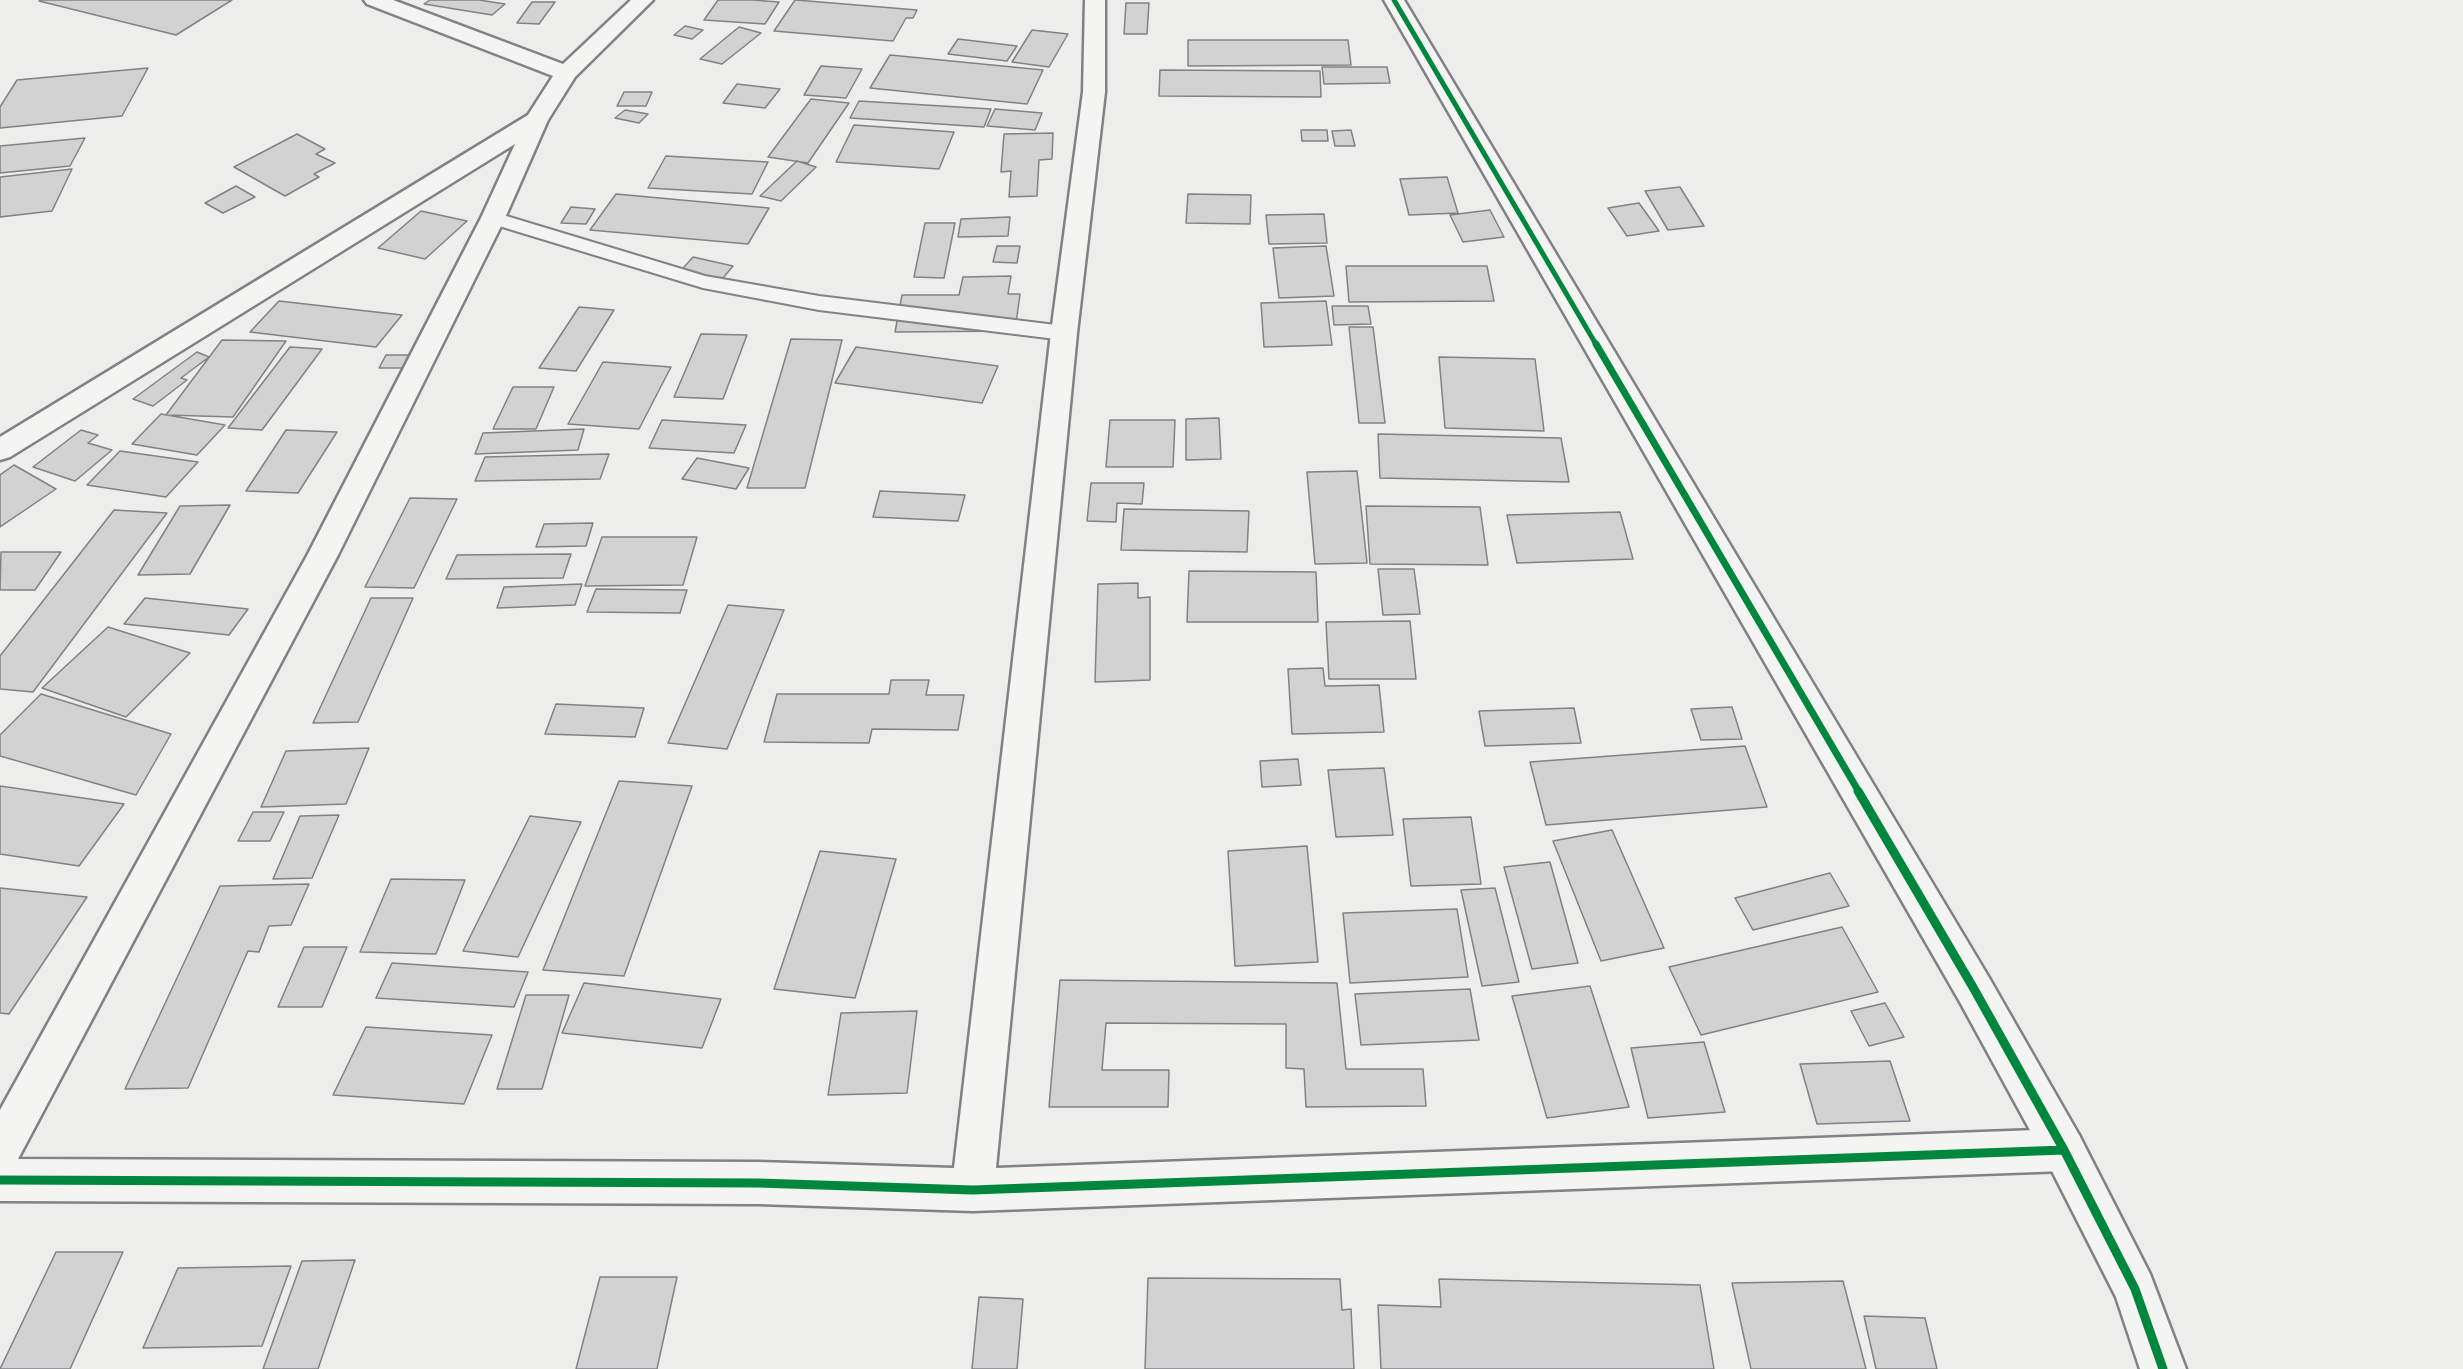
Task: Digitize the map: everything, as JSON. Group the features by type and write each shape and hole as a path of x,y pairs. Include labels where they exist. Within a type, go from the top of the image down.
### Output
{"street":[{"path":"374,0 566,73"},
{"path":"0,1151 323,555 494,218 537,120 566,73 643,0"},
{"path":"972,1190 1064,333 1094,92 1095,0"},
{"path":"1394,0 1974,989 2064,1150 2135,1289 2163,1369"},
{"path":"0,450 537,120"},
{"path":"0,1180 758,1183 972,1190 2064,1150"}],"lane":[{"path":"494,218 703,282 819,303 1064,333"}],"building":[{"path":"232,0 176,35 39,1"},
{"path":"430,0 479,0 505,4 492,15 424,4"},
{"path":"718,0 779,2 765,24 704,20"},
{"path":"795,0 917,10 913,18 906,18 893,41 774,31"},
{"path":"532,2 555,2 539,24 517,23"},
{"path":"1126,3 1149,3 1147,34 1124,34"},
{"path":"685,26 703,30 692,39 674,35"},
{"path":"739,27 761,33 722,64 700,59"},
{"path":"1032,30 1068,34 1049,67 1012,62"},
{"path":"958,39 1017,46 1007,61 948,54"},
{"path":"1188,40 1348,40 1351,65 1188,66"},
{"path":"890,55 1043,70 1027,104 870,88"},
{"path":"821,66 862,69 846,98 804,95"},
{"path":"1322,67 1387,67 1390,83 1324,84"},
{"path":"148,68 122,116 0,128 0,107 17,80"},
{"path":"1160,70 1320,71 1321,97 1159,96"},
{"path":"737,84 780,89 765,108 723,103"},
{"path":"624,92 652,92 646,106 617,106"},
{"path":"811,99 849,103 808,163 768,157"},
{"path":"859,101 991,109 984,127 850,118"},
{"path":"995,109 1042,113 1035,130 987,126"},
{"path":"625,110 648,114 639,123 615,118"},
{"path":"854,125 954,132 939,169 836,162"},
{"path":"1301,130 1327,130 1328,141 1302,141"},
{"path":"1351,130 1355,146 1335,146 1332,131"},
{"path":"1053,133 1052,159 1039,160 1037,196 1009,197 1011,171 1001,172 1004,134"},
{"path":"297,134 325,149 316,154 335,163 314,174 319,177 285,196 234,167"},
{"path":"85,138 70,166 0,173 0,146"},
{"path":"666,156 768,162 752,194 648,188"},
{"path":"797,161 816,167 781,201 760,196"},
{"path":"72,169 52,211 0,217 0,177"},
{"path":"1447,177 1458,213 1409,215 1400,179"},
{"path":"236,186 255,197 223,213 205,203"},
{"path":"1680,187 1704,226 1668,230 1645,191"},
{"path":"616,194 769,208 748,244 590,230"},
{"path":"1188,194 1251,195 1250,224 1186,223"},
{"path":"1639,203 1659,231 1627,236 1608,208"},
{"path":"571,207 595,209 586,224 561,223"},
{"path":"1490,210 1504,237 1463,242 1450,215"},
{"path":"421,211 467,221 425,259 378,248"},
{"path":"1324,214 1327,243 1269,244 1266,215"},
{"path":"1010,217 1008,236 958,237 961,219"},
{"path":"925,223 955,223 944,278 914,277"},
{"path":"997,246 1020,246 1017,263 993,262"},
{"path":"1326,246 1334,296 1279,298 1273,248"},
{"path":"693,257 733,266 718,284 677,275"},
{"path":"1346,266 1487,266 1494,301 1349,302"},
{"path":"1011,276 1008,294 1020,294 1015,331 895,332 902,295 959,295 963,277"},
{"path":"279,301 402,315 376,347 250,332"},
{"path":"1326,301 1332,345 1264,347 1261,303"},
{"path":"1332,306 1368,306 1371,324 1334,325"},
{"path":"579,307 614,310 576,371 539,368"},
{"path":"1349,327 1373,327 1385,423 1359,423"},
{"path":"701,334 747,335 723,399 674,397"},
{"path":"791,339 842,340 805,488 747,488"},
{"path":"222,340 286,341 233,417 166,415"},
{"path":"290,347 322,349 262,430 228,428"},
{"path":"856,347 998,366 982,403 835,383"},
{"path":"197,352 209,357 181,378 187,380 153,406 133,399"},
{"path":"386,355 410,355 404,368 379,368"},
{"path":"1439,357 1535,359 1544,431 1445,428"},
{"path":"603,362 671,367 639,429 568,424"},
{"path":"513,387 554,387 536,429 493,429"},
{"path":"161,414 225,425 197,455 132,444"},
{"path":"1219,418 1221,459 1186,460 1186,419"},
{"path":"662,420 746,425 734,453 649,448"},
{"path":"1110,420 1175,420 1173,467 1106,467"},
{"path":"584,429 578,450 475,454 483,433"},
{"path":"81,430 98,435 88,443 112,450 75,481 33,467"},
{"path":"286,430 337,432 298,493 246,491"},
{"path":"1378,434 1561,438 1569,482 1380,478"},
{"path":"120,451 198,462 166,497 87,485"},
{"path":"609,454 600,479 475,481 485,457"},
{"path":"697,458 749,468 736,489 682,479"},
{"path":"14,465 56,489 0,527 0,475"},
{"path":"1357,471 1367,563 1315,564 1307,472"},
{"path":"1091,483 1144,483 1142,504 1117,503 1116,522 1087,521"},
{"path":"880,491 965,495 958,521 873,517"},
{"path":"410,498 457,499 414,588 365,587"},
{"path":"230,505 190,574 138,575 180,506"},
{"path":"1366,506 1480,507 1488,565 1370,564"},
{"path":"1124,509 1249,511 1247,552 1121,550"},
{"path":"114,510 167,513 33,692 0,689 0,656"},
{"path":"1620,512 1633,559 1517,563 1507,515"},
{"path":"593,523 586,546 536,547 544,524"},
{"path":"602,537 697,537 683,585 585,586"},
{"path":"1,552 61,552 35,590 0,590"},
{"path":"571,554 563,578 446,579 457,555"},
{"path":"1378,569 1414,569 1420,614 1383,615"},
{"path":"1189,571 1316,572 1318,622 1187,622"},
{"path":"1138,583 1138,598 1150,597 1150,680 1095,682 1098,584"},
{"path":"582,584 575,605 497,608 504,587"},
{"path":"596,589 687,590 680,613 587,612"},
{"path":"145,598 248,609 229,635 124,624"},
{"path":"371,598 413,598 358,722 313,723"},
{"path":"728,605 784,610 727,749 668,743"},
{"path":"1410,621 1416,679 1329,679 1326,622"},
{"path":"108,627 190,653 126,717 42,688"},
{"path":"1323,668 1325,686 1379,685 1384,732 1292,734 1288,669"},
{"path":"891,680 929,680 926,695 964,695 958,730 872,729 869,743 764,742 777,694 889,694"},
{"path":"41,694 171,734 136,795 0,756 0,735"},
{"path":"556,704 644,708 635,737 545,734"},
{"path":"1732,707 1742,739 1701,740 1691,709"},
{"path":"1574,708 1581,743 1485,746 1479,711"},
{"path":"1745,746 1767,807 1546,825 1530,762"},
{"path":"369,748 346,804 261,807 286,751"},
{"path":"1298,759 1301,785 1262,787 1260,761"},
{"path":"1384,768 1393,835 1336,837 1328,770"},
{"path":"619,781 692,786 624,976 543,970"},
{"path":"0,786 124,804 79,866 0,854"},
{"path":"253,812 284,812 270,841 238,841"},
{"path":"339,815 312,878 273,879 300,816"},
{"path":"530,816 581,822 518,957 463,951"},
{"path":"1471,817 1481,884 1411,886 1403,819"},
{"path":"1612,830 1664,948 1601,961 1553,841"},
{"path":"1307,846 1318,962 1235,966 1228,851"},
{"path":"820,851 896,859 855,998 774,989"},
{"path":"1550,862 1578,963 1532,969 1504,867"},
{"path":"1830,873 1849,906 1753,930 1735,898"},
{"path":"391,879 465,880 436,954 360,952"},
{"path":"309,884 291,925 269,926 259,952 248,951 188,1088 125,1089 220,886"},
{"path":"0,888 87,897 9,1014 0,1013"},
{"path":"1495,888 1519,982 1482,986 1461,890"},
{"path":"1457,909 1468,977 1350,983 1343,913"},
{"path":"1842,927 1878,992 1701,1035 1669,967"},
{"path":"304,947 347,947 322,1007 278,1007"},
{"path":"392,963 528,972 514,1007 376,998"},
{"path":"1060,980 1337,983 1346,1069 1423,1069 1426,1106 1306,1107 1304,1069 1286,1068 1286,1024 1106,1023 1102,1070 1169,1070 1168,1107 1049,1107"},
{"path":"584,983 721,999 702,1048 562,1033"},
{"path":"1590,986 1629,1107 1547,1118 1512,996"},
{"path":"1470,989 1479,1040 1361,1045 1355,994"},
{"path":"526,995 569,995 542,1089 497,1089"},
{"path":"1885,1003 1904,1037 1869,1046 1851,1011"},
{"path":"917,1011 907,1093 828,1095 841,1013"},
{"path":"366,1027 492,1035 464,1104 333,1095"},
{"path":"1704,1042 1725,1112 1648,1118 1631,1048"},
{"path":"1890,1061 1910,1121 1817,1124 1800,1064"},
{"path":"56,1252 123,1252 70,1369 0,1369"},
{"path":"355,1260 318,1369 263,1369 302,1261"},
{"path":"291,1266 262,1346 143,1348 178,1268"},
{"path":"600,1277 677,1277 657,1369 576,1369"},
{"path":"1148,1278 1340,1279 1342,1310 1351,1309 1354,1369 1145,1369"},
{"path":"1439,1279 1700,1285 1714,1369 1381,1369 1378,1305 1441,1307"},
{"path":"1843,1281 1866,1369 1751,1369 1732,1283"},
{"path":"979,1297 1023,1299 1017,1369 972,1369"},
{"path":"1864,1316 1925,1318 1937,1369 1876,1369"}],"cycle path":[{"path":"1394,0 1974,989 2064,1150 2135,1289 2163,1369"},
{"path":"0,1180 758,1183 973,1190 2064,1150"}]}
